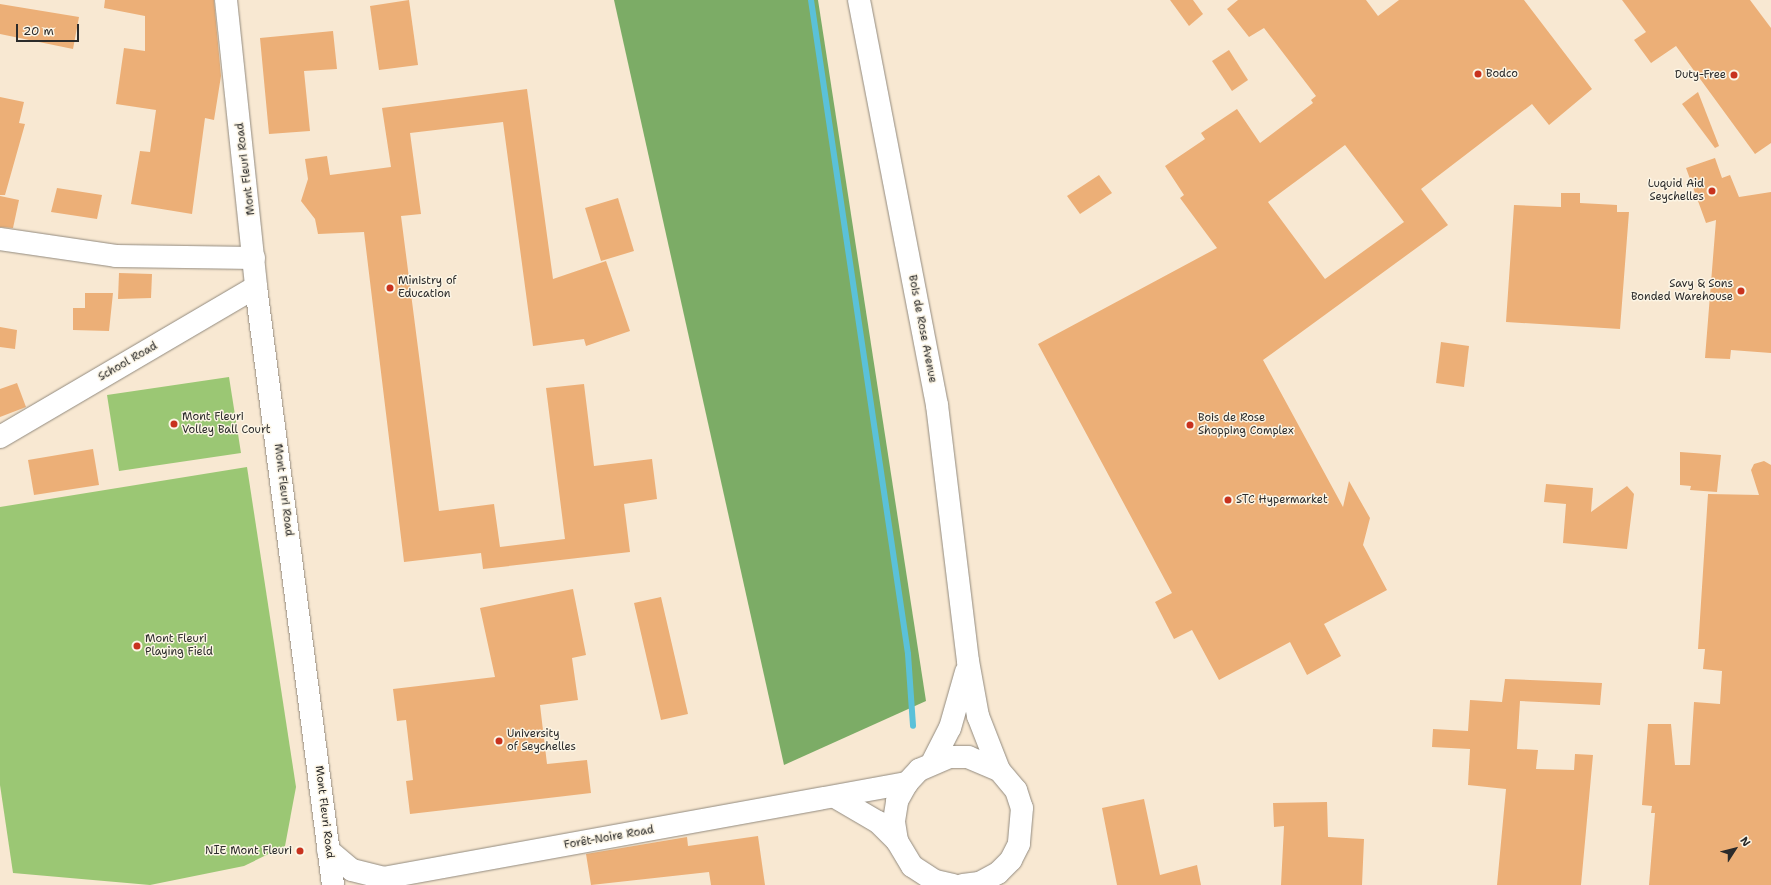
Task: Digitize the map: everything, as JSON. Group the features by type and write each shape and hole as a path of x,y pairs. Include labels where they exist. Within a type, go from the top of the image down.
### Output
{"main road":[{"name":"Mont Fleuri Road","path":"226,0 256,287 333,885"},
{"name":"Bois de Rose Avenue","path":"859,0 937,405 968,661 978,716 999,770"},
{"path":"0,239 116,256 254,258"},
{"name":"School Road","path":"0,437 256,287"},
{"name":"Bois de Rose Avenue","path":"933,761 961,695 968,661"},
{"path":"897,841 894,821 897,801 907,782 933,761 968,757 999,770 1016,790 1023,826 1017,850 996,879 963,885"},
{"name":"Forêt-Noire Road","path":"328,850 352,870 377,881 835,797 907,782"},
{"path":"835,797 878,822 897,841 912,866 942,884"}],"green space":[{"path":"614,0 818,0 926,701 784,765"},
{"name":"Mont Fleuri Volley Ball Court","path":"229,377 241,453 119,471 107,395"},
{"name":"Mont Fleuri Playing Field","path":"247,467 296,787 285,846 244,866 150,885 13,873 0,785 0,507"}],"building":[{"path":"105,0 214,0 221,76 214,120 205,118 192,214 131,204 140,151 150,152 156,110 116,104 124,48 145,51 145,16 104,8"},
{"path":"409,0 418,65 379,70 370,6"},
{"path":"1170,0 1193,0 1203,14 1189,26"},
{"path":"1238,0 1366,0 1378,16 1399,0 1524,0 1592,89 1549,125 1532,104 1421,189 1448,225 1263,360 1343,507 1349,481 1370,518 1363,545 1387,590 1324,624 1341,656 1307,675 1290,642 1219,680 1192,630 1174,639 1155,602 1172,593 1038,344 1217,248 1180,198 1184,195 1165,166 1205,139 1201,133 1237,109 1260,143 1313,103 1311,100 1316,96 1264,28 1249,37 1227,9","holes":["1345,145 1404,222 1325,279 1268,202"]},
{"name":"Duty-Free","path":"1622,0 1750,0 1771,28 1771,143 1755,154 1676,46 1651,63 1634,40 1646,32"},
{"path":"0,4 79,17 73,49 0,34"},
{"path":"333,31 337,69 304,71 310,131 269,134 260,38"},
{"path":"1229,50 1248,80 1232,91 1212,61"},
{"name":"Ministry of Education","path":"527,89 553,279 606,261 630,331 586,346 584,339 533,346 503,122 410,133 421,214 401,216 439,511 494,504 500,547 565,539 546,388 584,384 594,466 652,459 657,499 624,504 630,552 483,569 481,553 404,562 364,232 318,234 315,219 301,201 308,179 305,159 327,156 330,175 391,167 382,108"},
{"path":"1698,92 1719,146 1715,148 1682,104"},
{"path":"0,97 24,102 19,123 25,124 5,195 0,195"},
{"name":"Savy & Sons Bonded Warehouse","path":"1715,158 1722,178 1730,175 1739,197 1771,192 1771,353 1731,350 1730,359 1705,358 1716,220 1706,223 1686,168"},
{"path":"1099,175 1112,193 1080,214 1067,196"},
{"path":"57,188 102,195 97,219 51,212"},
{"path":"1561,193 1580,193 1580,203 1617,205 1617,212 1629,212 1620,329 1506,322 1514,205 1561,207"},
{"path":"0,196 19,200 13,228 0,227"},
{"path":"618,198 634,251 601,261 585,208"},
{"path":"119,273 152,274 151,298 118,299"},
{"path":"85,293 113,293 109,331 73,330 73,308 85,308"},
{"path":"0,327 17,330 15,349 0,347"},
{"path":"1441,342 1469,346 1464,387 1436,383"},
{"path":"17,383 26,407 0,417 0,389"},
{"path":"93,449 99,485 34,495 28,460"},
{"path":"1680,452 1721,455 1717,492 1690,490 1691,486 1680,485"},
{"path":"1764,461 1771,465 1771,885 1649,885 1655,813 1651,813 1652,806 1642,805 1648,724 1671,724 1675,765 1690,765 1694,702 1720,704 1722,671 1703,669 1705,649 1698,649 1708,494 1759,495 1751,470 1754,464"},
{"path":"1546,484 1593,488 1591,512 1627,486 1634,494 1627,549 1563,543 1566,504 1544,502"},
{"name":"University of Seychelles","path":"573,589 586,655 572,658 578,700 540,705 547,764 587,760 591,793 410,814 406,781 413,780 406,720 397,721 393,689 495,677 480,608"},
{"path":"661,597 688,714 661,720 634,603"},
{"path":"1505,679 1602,683 1600,705 1520,701 1517,749 1538,750 1536,769 1574,770 1575,754 1593,755 1581,885 1497,885 1506,789 1468,785 1470,749 1432,747 1433,729 1468,731 1470,700 1502,702"},
{"path":"1144,799 1160,875 1197,865 1201,885 1117,885 1102,808"},
{"path":"1327,802 1328,837 1364,839 1362,885 1281,885 1284,826 1274,827 1273,803"},
{"path":"758,836 765,885 711,885 709,872 591,885 586,854 687,837 688,846"}],"waterway":[{"path":"811,0 908,654 913,726"}],"place":[{"name":"Bodco","path":"1478,74"},
{"name":"Duty-Free","path":"1734,75"},
{"name":"Luquid Aid Seychelles","path":"1712,191"},
{"name":"Ministry of Education","path":"390,288"},
{"name":"Savy & Sons Bonded Warehouse","path":"1741,291"},
{"name":"Mont Fleuri Volley Ball Court","path":"174,424"},
{"name":"Bois de Rose Shopping Complex","path":"1190,425"},
{"name":"STC Hypermarket","path":"1228,500"},
{"name":"Mont Fleuri Playing Field","path":"137,646"},
{"name":"University of Seychelles","path":"499,741"},
{"name":"NIE Mont Fleuri","path":"300,851"}]}
